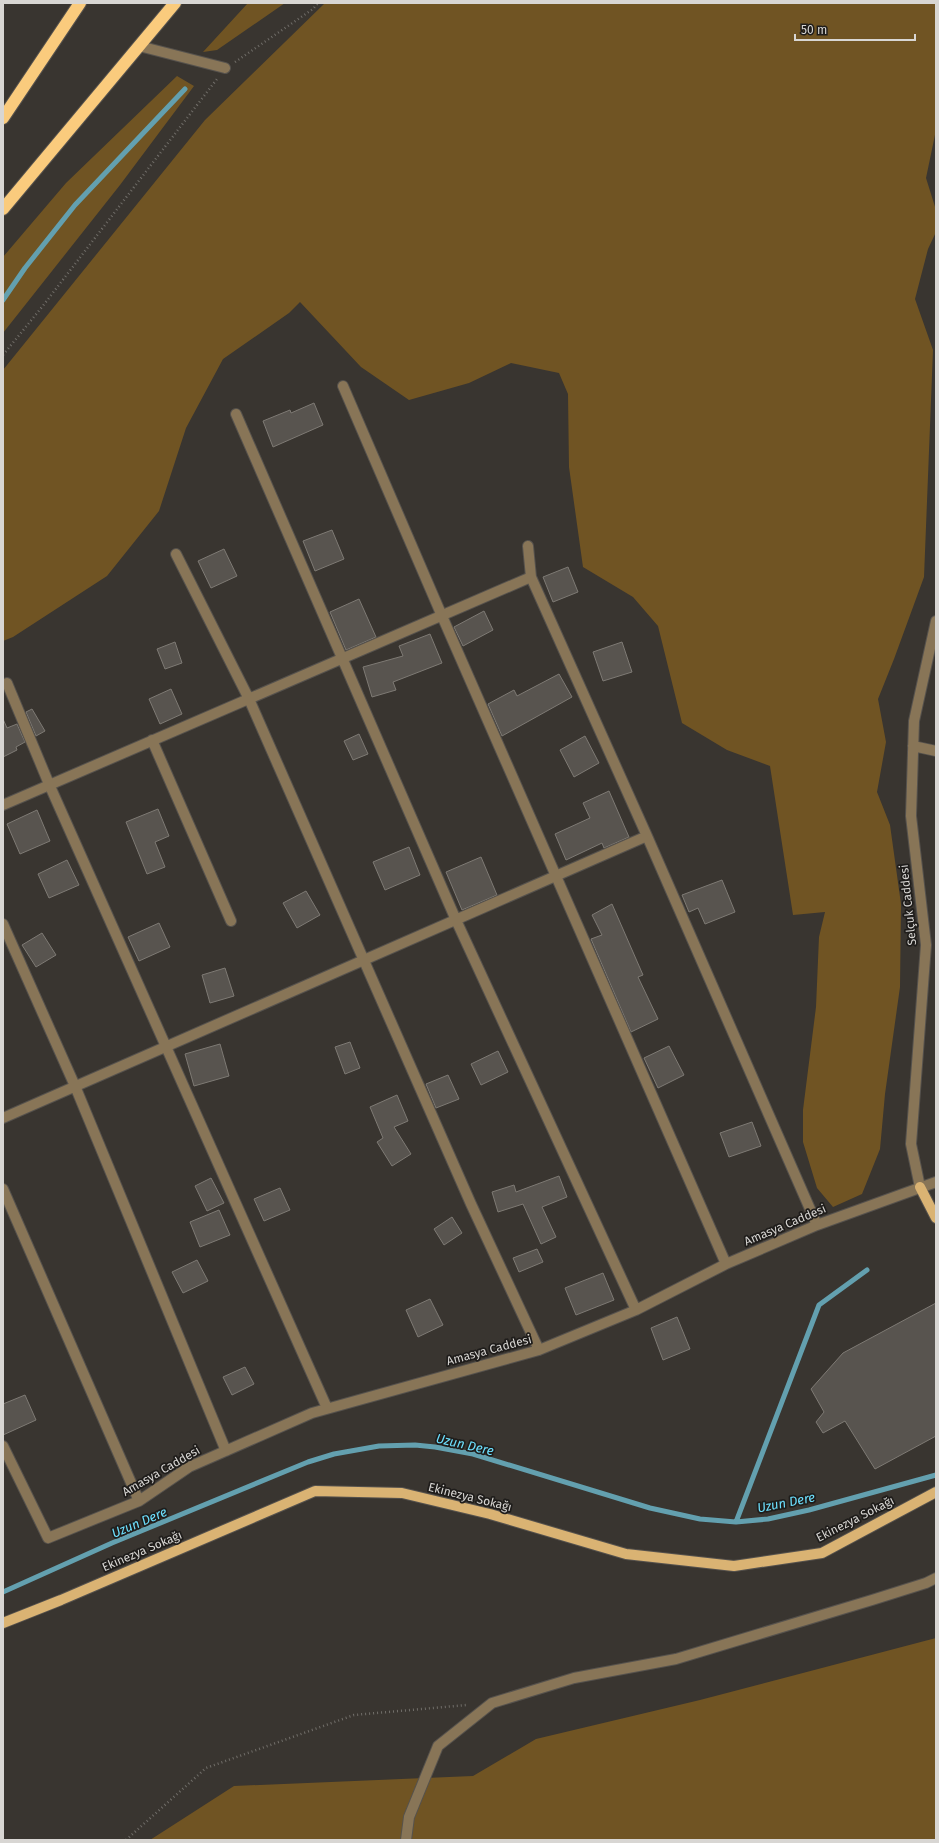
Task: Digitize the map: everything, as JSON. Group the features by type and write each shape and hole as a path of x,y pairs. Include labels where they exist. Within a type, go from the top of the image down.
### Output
{"highway":[{"path":"3,118 80,3"},
{"path":"3,209 175,3"}],"main road":[{"path":"920,1187 936,1218"},
{"name":"Ekinezya Sokağı","path":"3,1623 61,1600 316,1491 402,1493 490,1514 626,1554 734,1566 822,1553 936,1492"}],"street":[{"path":"139,46 225,68"},
{"path":"344,386 442,616 726,1264"},
{"path":"236,414 456,920 636,1310"},
{"path":"528,546 531,577 647,836 817,1226"},
{"path":"176,554 249,699 471,1204 539,1350"},
{"path":"3,805 531,577"},
{"name":"Selçuk Caddesi","path":"920,1187 911,1144 926,945 911,816 914,721 936,621"},
{"path":"7,683 49,784 327,1408"},
{"path":"152,740 231,921"},
{"path":"913,746 936,751"},
{"path":"3,1118 647,836"},
{"path":"3,924 76,1086 226,1451"},
{"name":"Amasya Caddesi","path":"7,1466 48,1538 139,1501 189,1467 312,1413 539,1350 636,1310 726,1264 817,1226 936,1182"},
{"path":"3,1189 139,1501"},
{"path":"3,1446 7,1466"},
{"path":"406,1840 409,1817 438,1746 492,1703 574,1678 676,1659 872,1600 926,1583 936,1578"}],"path":[{"path":"3,355 42,307 225,68 313,9 318,3"},
{"path":"126,1840 206,1768 354,1715 469,1705"}],"shaded area":[{"path":"248,3 285,3 217,50 203,52"},
{"path":"325,3 936,3 936,130 926,178 936,210 936,232 928,249 915,299 933,350 924,577 878,699 886,742 877,792 890,825 901,904 900,987 885,1094 880,1149 862,1194 833,1207 817,1188 803,1142 803,1110 816,1007 819,937 825,912 793,915 770,766 727,750 682,723 658,626 633,597 583,567 569,467 568,394 559,373 511,363 469,383 409,400 361,367 300,302 289,313 223,359 186,428 159,511 107,576 13,637 3,641 3,370 205,120"},
{"path":"177,76 194,86 120,185 3,333 3,257 66,183"},
{"path":"936,1638 936,1840 150,1840 234,1786 473,1776 536,1739 700,1700"}],"building":[{"path":"314,403 323,425 273,447 263,421 290,410 291,413"},
{"path":"332,530 344,559 315,571 303,541"},
{"path":"224,549 237,576 211,588 198,561"},
{"path":"568,567 578,592 553,602 543,577"},
{"path":"359,599 376,637 346,650 330,612"},
{"path":"484,611 493,630 463,646 454,627"},
{"path":"430,634 442,663 393,682 396,690 372,697 363,667 403,656 399,646"},
{"path":"175,642 182,663 165,669 157,649"},
{"path":"622,642 632,672 603,681 593,652"},
{"path":"559,674 572,697 502,736 488,704 514,690 517,696"},
{"path":"171,689 182,714 160,724 149,699"},
{"path":"32,709 45,731 36,736 26,712"},
{"path":"3,719 7,728 17,724 25,742 16,747 17,750 3,757"},
{"path":"359,734 368,754 353,760 344,741"},
{"path":"585,736 599,763 574,777 560,750"},
{"path":"609,791 629,837 604,848 602,843 566,860 555,834 590,818 583,803"},
{"path":"158,809 169,836 155,842 165,867 147,874 126,822"},
{"path":"37,810 50,841 20,854 7,824"},
{"path":"409,847 420,875 385,890 373,862"},
{"path":"481,857 497,895 462,910 446,872"},
{"path":"67,860 79,885 49,898 38,874"},
{"path":"722,880 735,912 705,924 698,908 689,912 682,895"},
{"path":"306,891 320,915 297,928 283,903"},
{"path":"612,904 643,975 638,977 658,1019 631,1032 591,939 602,935 592,915"},
{"path":"159,923 170,947 139,961 128,937"},
{"path":"42,933 56,955 36,967 22,945"},
{"path":"225,968 234,996 210,1003 202,975"},
{"path":"350,1042 360,1068 345,1074 335,1047"},
{"path":"220,1044 229,1076 194,1086 185,1054"},
{"path":"669,1046 684,1075 658,1088 644,1058"},
{"path":"498,1051 508,1072 481,1085 471,1064"},
{"path":"448,1075 459,1099 436,1108 426,1084"},
{"path":"397,1095 408,1121 394,1127 411,1154 392,1166 377,1142 383,1138 370,1107"},
{"path":"752,1122 761,1146 729,1157 720,1133"},
{"path":"559,1176 567,1197 542,1207 556,1237 541,1244 523,1204 498,1212 492,1192 514,1185 516,1192"},
{"path":"211,1178 224,1203 207,1211 195,1186"},
{"path":"280,1188 290,1210 264,1221 254,1199"},
{"path":"219,1210 230,1235 200,1247 190,1222"},
{"path":"452,1217 462,1233 444,1245 434,1229"},
{"path":"537,1249 543,1262 519,1272 513,1258"},
{"path":"197,1260 208,1281 183,1293 172,1272"},
{"path":"603,1273 614,1300 576,1315 565,1288"},
{"path":"430,1299 443,1325 418,1337 406,1310"},
{"path":"936,1303 936,1436 875,1469 845,1421 823,1433 816,1422 824,1412 811,1389 843,1353"},
{"path":"677,1317 690,1349 663,1360 651,1328"},
{"path":"245,1367 254,1384 232,1395 223,1377"},
{"path":"25,1395 36,1420 3,1435 3,1404"}],"waterway":[{"path":"3,300 25,268 75,205 185,89"},
{"path":"736,1522 819,1305 867,1270"},
{"name":"Uzun Dere","path":"3,1592 112,1543 308,1462 334,1454 379,1446 415,1445 473,1454 650,1508 700,1519 736,1522 768,1519 809,1510 936,1475"}]}
